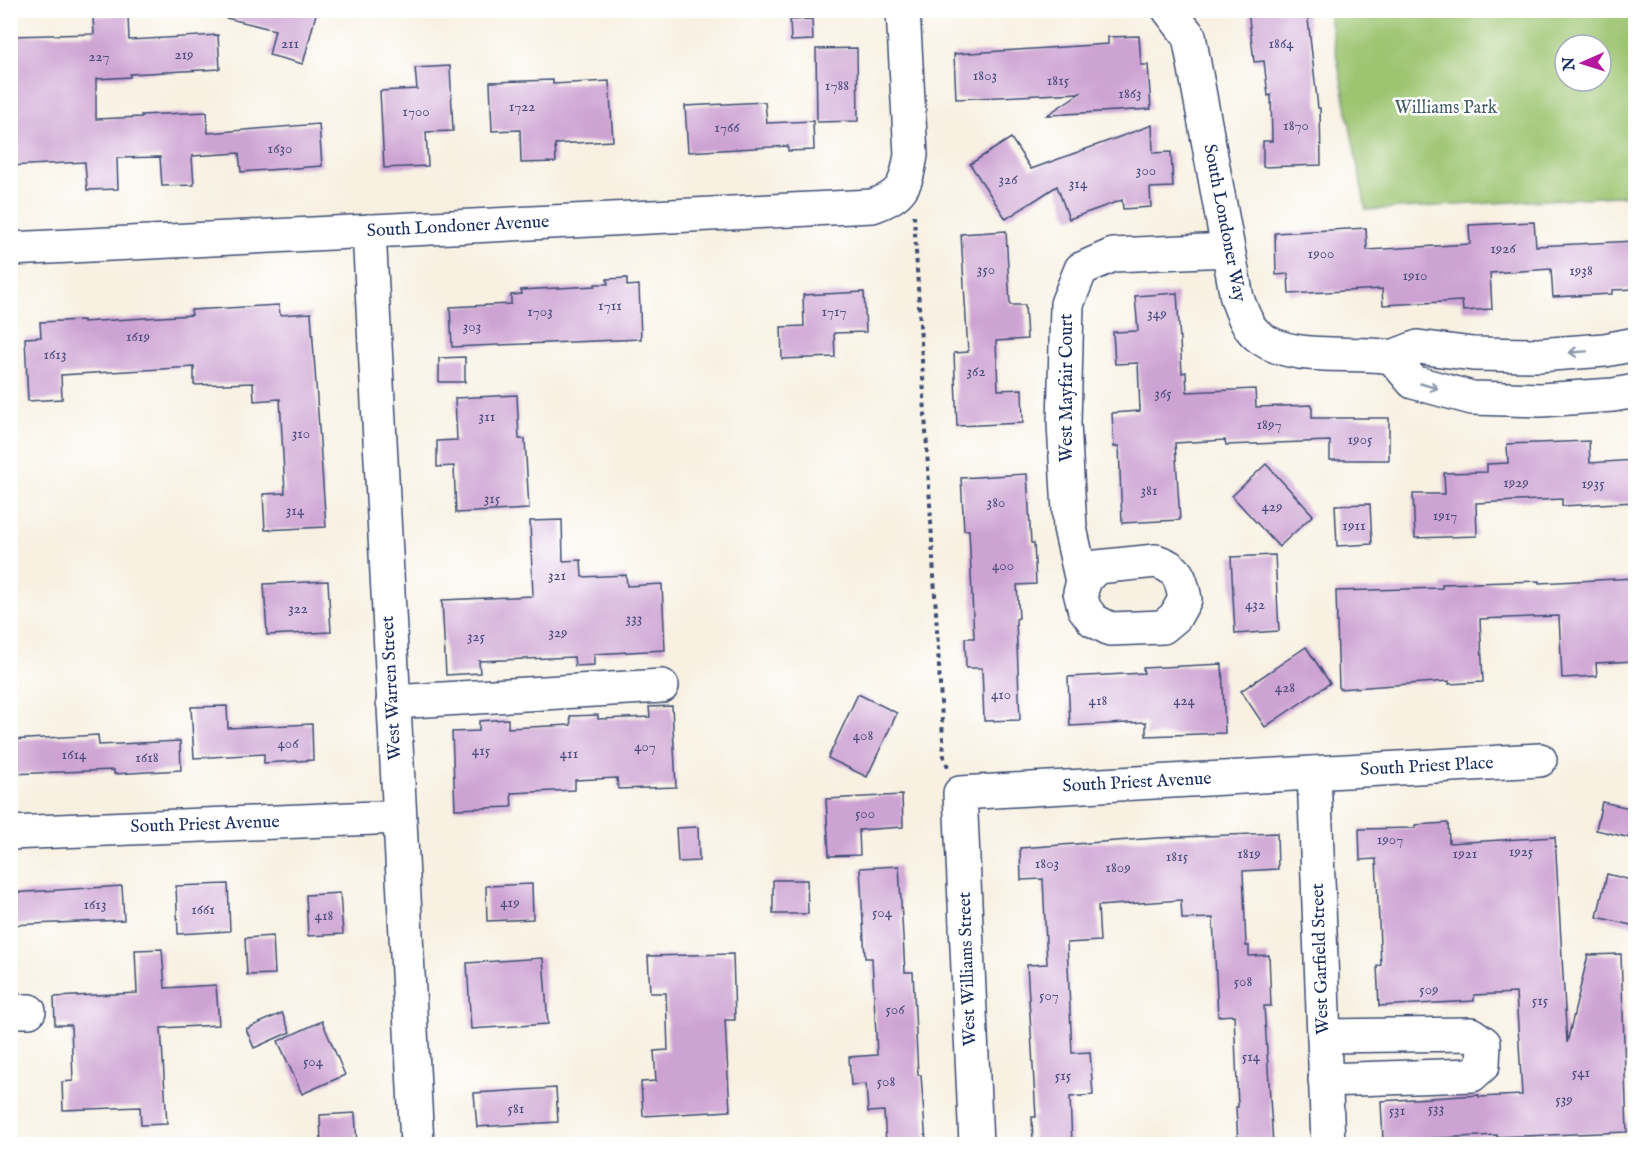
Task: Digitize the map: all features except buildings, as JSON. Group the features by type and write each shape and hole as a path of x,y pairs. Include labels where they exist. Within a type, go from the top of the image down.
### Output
{"street":[{"path":"902,191 908,175 911,155 903,10"},
{"name":"South Londoner Way","path":"1169,10 1189,36 1237,298 1245,319 1256,335 1274,345 1298,352 1374,354 1392,357 1418,347 1473,354 1538,355 1605,350 1635,344"},
{"name":"South Londoner Avenue","path":"10,249 872,206 888,201 902,191"},
{"name":"West Warren Street","path":"369,231 417,1144"},
{"name":"West Mayfair Court","path":"1083,586 1070,528 1064,424 1067,304 1081,269 1113,255 1228,250"},
{"path":"1392,357 1413,382 1472,398 1541,400 1613,395 1635,390"},
{"path":"393,702 663,686"},
{"name":"South Priest Place","path":"1314,773 1540,760"},
{"name":"South Priest Avenue","path":"960,793 1314,773"},
{"name":"West Garfield Street","path":"1314,773 1328,1144"},
{"name":"West Williams Street","path":"960,793 975,1144"},
{"name":"South Priest Avenue","path":"10,833 399,817"},
{"path":"1324,1036 1471,1034 1484,1043 1483,1065 1472,1076 1325,1080"}],"path":[{"path":"902,191 914,209 917,243 944,757 960,793"}],"green space":[{"name":"Williams Park","path":"1328,11 1635,11 1635,195 1366,210"}]}
